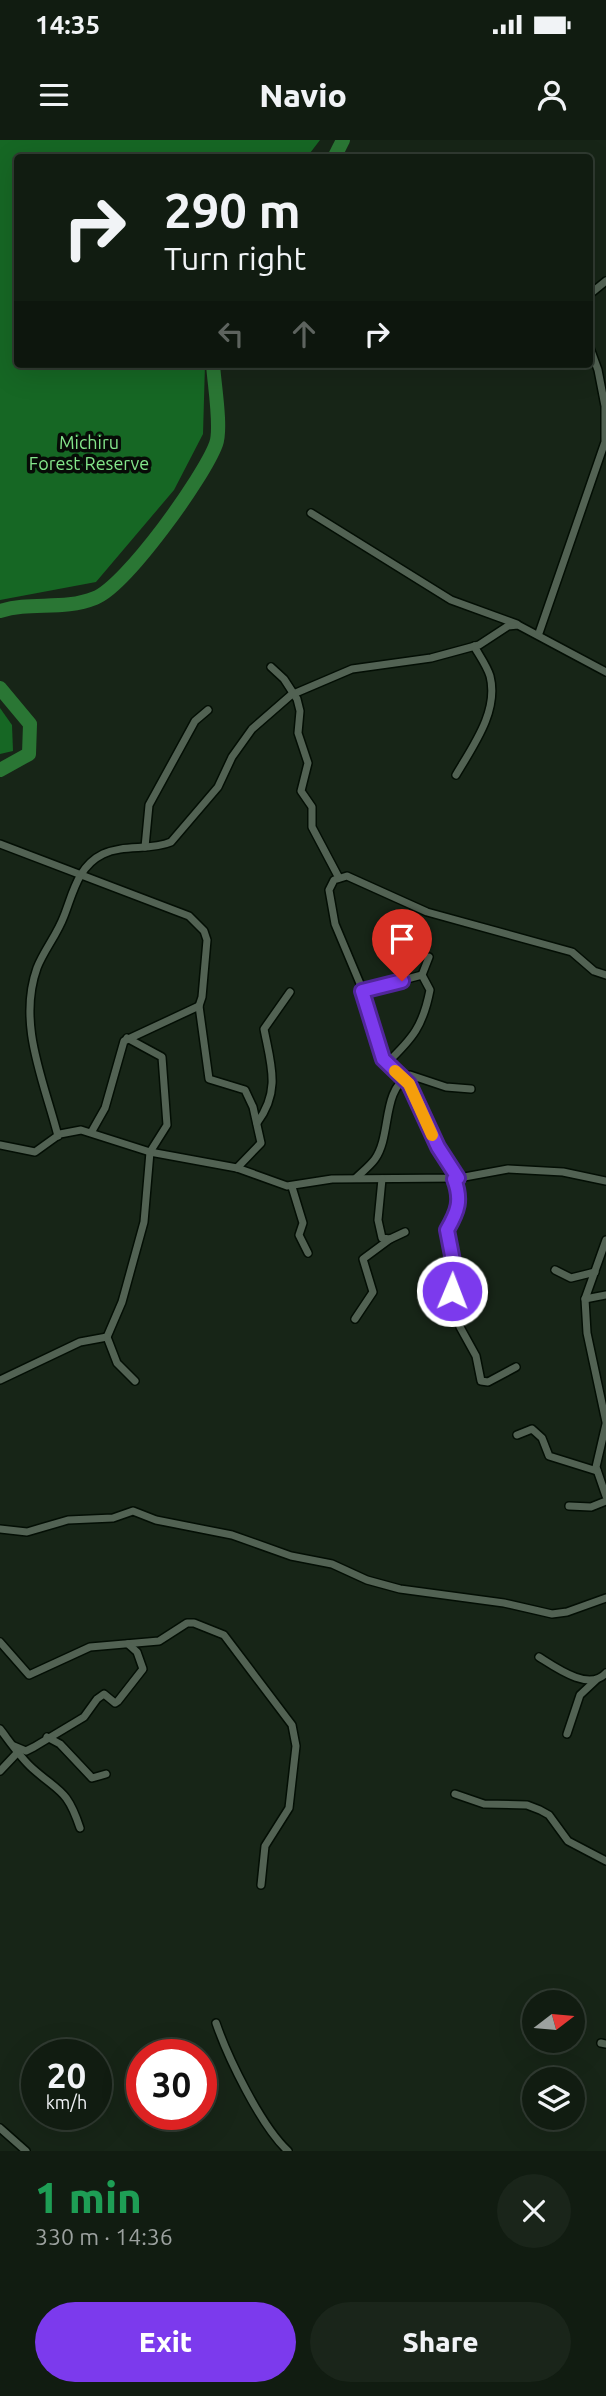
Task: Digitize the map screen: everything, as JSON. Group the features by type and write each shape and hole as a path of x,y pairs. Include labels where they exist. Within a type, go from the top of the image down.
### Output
{"street":[{"path":"539,633 605,442 605,407 593,356"},
{"path":"311,513 452,600 539,633 606,672"},
{"path":"58,1136 36,1059 29,1003 37,970 60,929 79,876 90,862 104,853 171,842 218,787 232,757 253,729 294,694 352,669 418,660 474,646 508,626 518,625"},
{"path":"456,775 483,728 491,701 489,676 474,646"},
{"path":"271,667 294,694 300,711 298,733 308,763 301,791 312,807 312,827 339,878"},
{"path":"145,847 149,805 195,721 208,710"},
{"path":"0,844 189,916 199,925 207,940 199,1006 209,1079 246,1090 261,1143 237,1168"},
{"path":"516,1367 488,1382 481,1381 476,1356 460,1327 452,1291 455,1271 447,1230 459,1203 456,1178 438,1147 413,1092 377,1046 374,1025 335,924 329,890 339,878 347,876 427,912 572,953 594,971 606,975"},
{"path":"387,1062 415,1036 426,1013 430,990 422,975 429,957"},
{"path":"362,991 422,975"},
{"path":"257,1123 270,1106 273,1078 264,1029 290,992"},
{"path":"92,1131 105,1108 118,1055 127,1038 199,1006"},
{"path":"127,1038 162,1057 167,1125 150,1152 144,1222 122,1302 107,1336 117,1363 135,1381"},
{"path":"355,1178 377,1158 395,1092 404,1079 410,1075 446,1087 471,1089"},
{"path":"0,1145 35,1152 58,1136 72,1131 92,1131 150,1152 237,1168 282,1186 355,1178 456,1178 508,1170 563,1172 606,1181"},
{"path":"382,1179 379,1220 382,1238 390,1239"},
{"path":"292,1186 303,1223 299,1236 308,1253"},
{"path":"355,1319 373,1292 363,1259 390,1239 405,1232"},
{"path":"606,1240 585,1299 587,1333 605,1410 606,1423 597,1471 606,1496"},
{"path":"555,1270 571,1278 595,1272"},
{"path":"585,1299 606,1295"},
{"path":"0,1380 80,1342 107,1336"},
{"path":"517,1435 532,1429 542,1438 549,1456 597,1471"},
{"path":"569,1506 591,1507 606,1501"},
{"path":"0,1529 27,1532 68,1520 113,1518 133,1511 156,1520 232,1535 291,1556 332,1564 368,1580 400,1589 504,1603 552,1614 567,1612 606,1598"},
{"path":"0,1642 29,1675 90,1647 159,1641 187,1623 194,1623 224,1635 292,1725 296,1746 289,1808 265,1846 261,1885"},
{"path":"137,1652 143,1643"},
{"path":"16,1749 26,1751 84,1717 97,1699 104,1695 115,1703 143,1669 137,1652 128,1644"},
{"path":"539,1657 586,1680 597,1680"},
{"path":"567,1734 580,1695 606,1673"},
{"path":"0,1729 32,1768 63,1791 72,1803 80,1828"},
{"path":"46,1737 60,1744 92,1778 106,1774"},
{"path":"0,1771 16,1749"},
{"path":"455,1794 484,1804 527,1805 540,1810 549,1815 568,1841 606,1861"},
{"path":"216,2023 227,2053 274,2134 288,2151"},
{"path":"0,2128 26,2151"}],"green space":[{"name":"Michiru Forest Reserve","path":"0,140 320,140 309,154 14,154 14,368 205,368 203,434 174,490 96,582 0,600"},
{"path":"0,708 12,725 13,751 0,754"}],"waterway":[{"path":"336,154 343,140"},
{"path":"0,611 71,604 95,598 109,589 144,553 181,504 216,444 218,417 213,368"},
{"path":"0,688 30,724 29,754 0,770"}],"slow traffic":[{"path":"395,1071 409,1084 432,1135"}],"route":[{"path":"402,981 362,991 369,1005 377,1046 383,1059 409,1084 438,1147 458,1178 454,1179 458,1191 458,1210 447,1230 455,1271 452,1291"}]}
